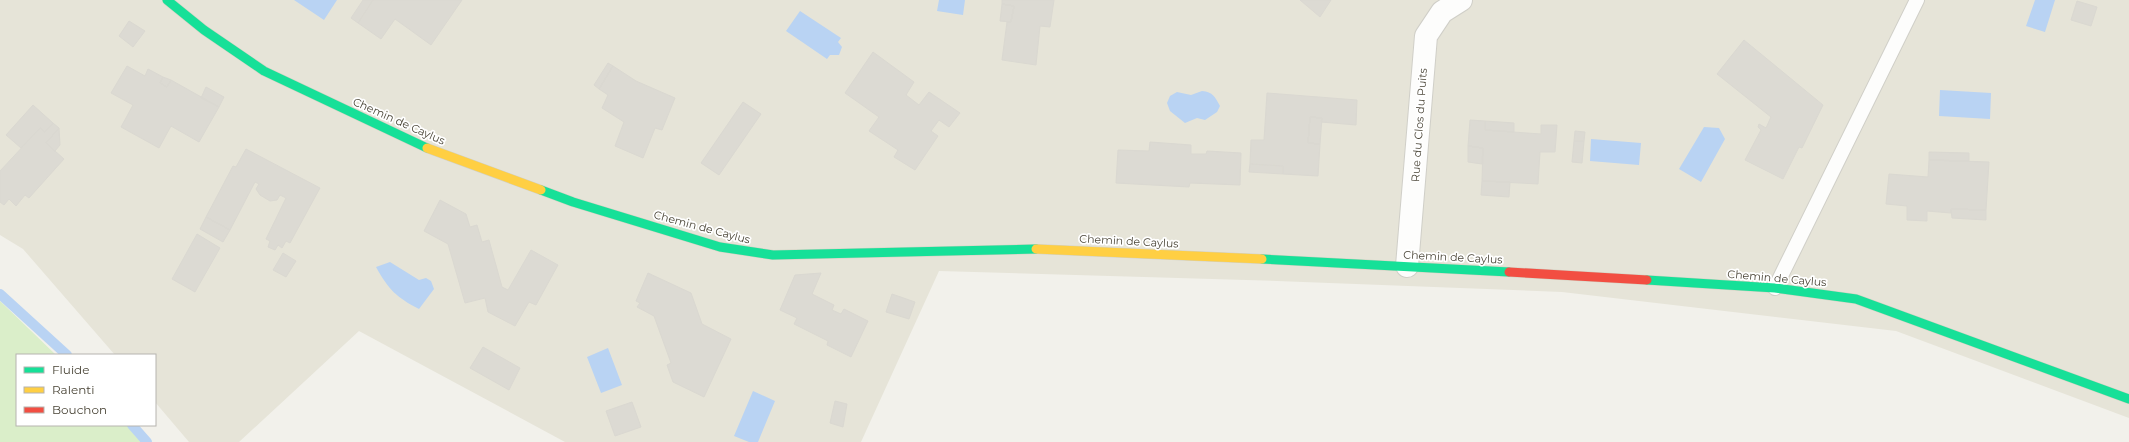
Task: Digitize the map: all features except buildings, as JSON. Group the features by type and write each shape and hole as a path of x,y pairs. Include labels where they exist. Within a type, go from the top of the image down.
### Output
{"street":[{"name":"Chemin de Caylus","path":"167,0 204,30 264,71 416,144 573,202 720,246 774,255 1038,249 1407,266 1775,288 1856,299 2129,399"},
{"name":"Rue du Clos du Puits","path":"1407,266 1426,36 1442,12 1461,0"}],"lane":[{"path":"1775,288 1917,0"}],"shaded area":[{"path":"0,0 2129,0 2129,418 1896,331 1562,292 1277,281 939,271 861,442 565,442 359,331 239,442 189,442 156,403 156,354 114,354 23,249 0,235"}],"green space":[{"path":"0,301 55,354 16,354 16,426 130,426 147,442 0,442"}],"water":[{"path":"294,0 337,0 324,20"},
{"path":"939,0 965,0 963,15 937,11"},
{"path":"2035,0 2055,0 2045,32 2026,26"},
{"path":"800,11 841,38 838,42 842,47 839,55 830,55 827,59 786,31"},
{"path":"1940,90 1991,93 1990,119 1939,116"},
{"path":"1202,91 1209,92 1217,100 1220,106 1217,112 1205,120 1197,118 1185,123 1170,111 1167,103 1170,96 1177,92 1191,95"},
{"path":"1704,127 1719,128 1725,139 1701,182 1679,169"},
{"path":"1591,139 1641,143 1639,165 1590,161"},
{"path":"390,262 419,280 426,278 431,281 434,289 419,309 399,297 385,282 376,267"},
{"path":"608,348 622,385 601,393 587,357"},
{"path":"753,391 775,401 758,442 749,442 734,436"}],"waterway":[{"path":"0,294 66,354"},
{"path":"133,426 147,442"}],"traffic: fast":[{"path":"167,0 204,30 264,71 427,148"},
{"path":"541,190 573,202 720,247 773,255 1036,249"},
{"path":"1262,259 1509,272"},
{"path":"1647,280 1775,288 1856,299 2129,399"}],"traffic: slow":[{"path":"427,148 541,190"},
{"path":"1036,249 1262,259"}],"traffic: jam":[{"path":"1509,272 1647,280"}]}
